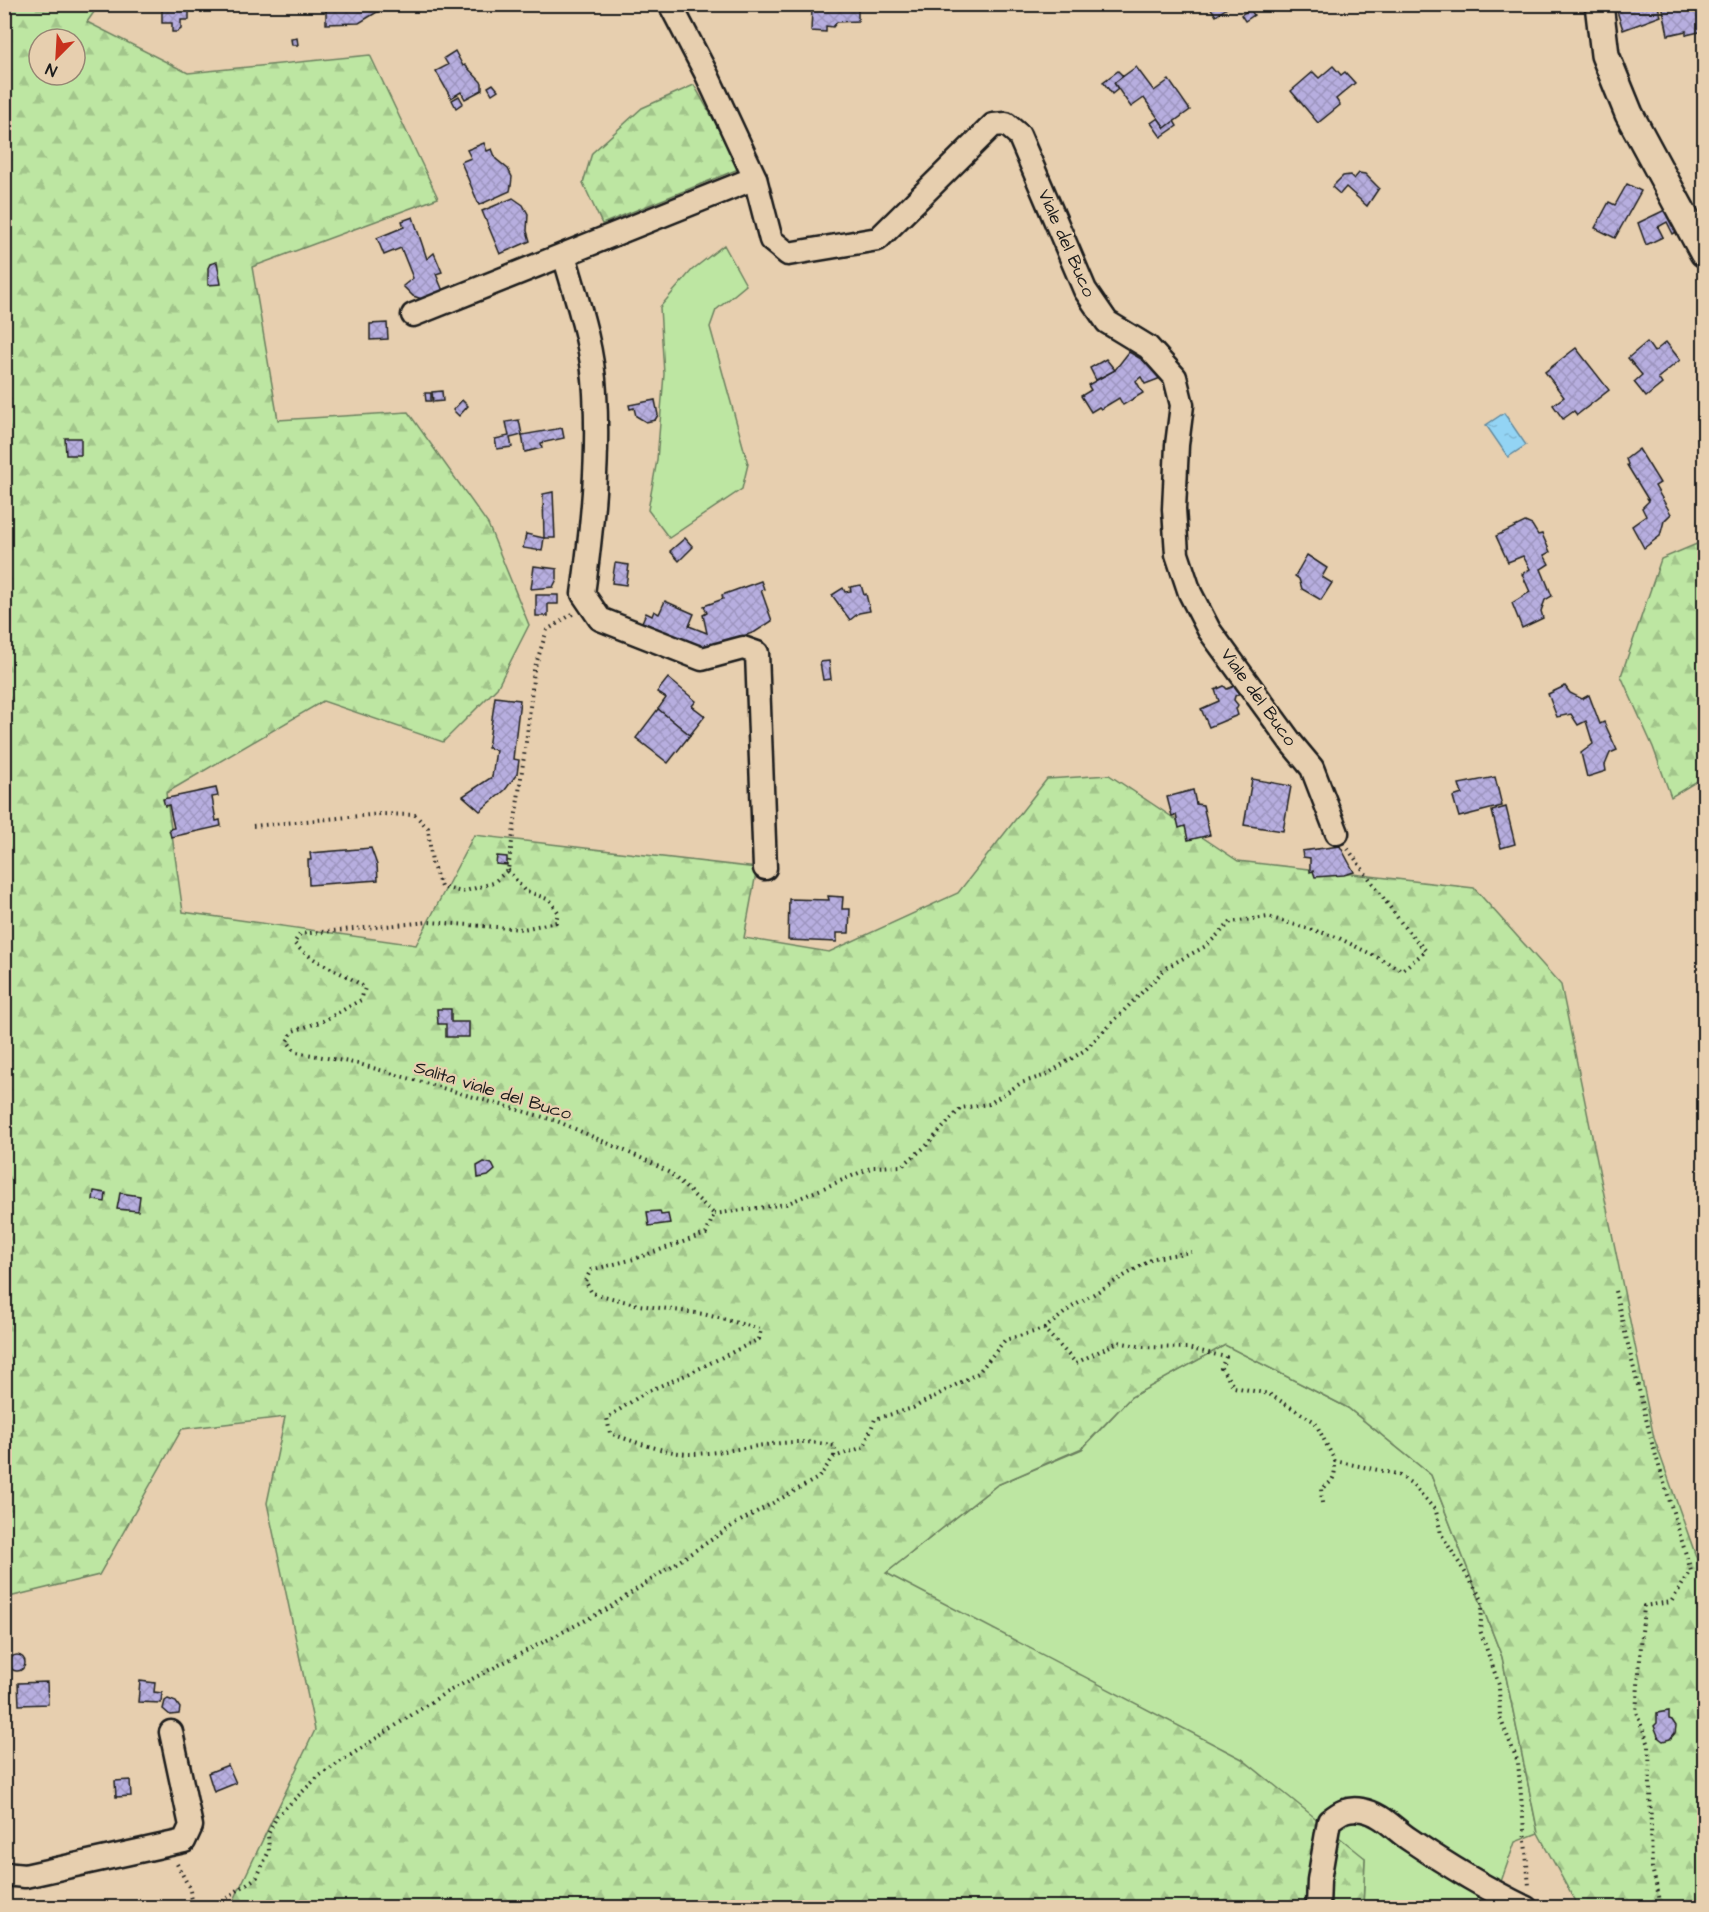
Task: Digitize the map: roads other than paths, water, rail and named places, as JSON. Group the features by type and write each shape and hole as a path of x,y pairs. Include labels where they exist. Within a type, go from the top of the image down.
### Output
{"street":[{"name":"Viale del Buco","path":"670,4 707,75 755,178 771,240 788,254 878,239 993,125 1006,124 1019,135 1084,290 1107,322 1148,347 1174,377 1182,405 1177,445 1174,509 1177,554 1190,593 1209,630 1312,768 1338,833"},
{"path":"1599,4 1605,55 1629,114 1704,253"},
{"path":"413,315 755,178"},
{"path":"564,255 585,329 595,392 594,511 583,594 600,619 702,659 743,648 757,653 765,868"},
{"path":"4,1874 25,1876 184,1841 191,1826 171,1732"},
{"path":"1318,1908 1319,1880 1329,1821 1343,1810 1363,1810 1382,1818 1407,1838 1473,1879 1528,1902"}],"water":[{"path":"1504,413 1526,445 1508,457 1486,425"}]}
